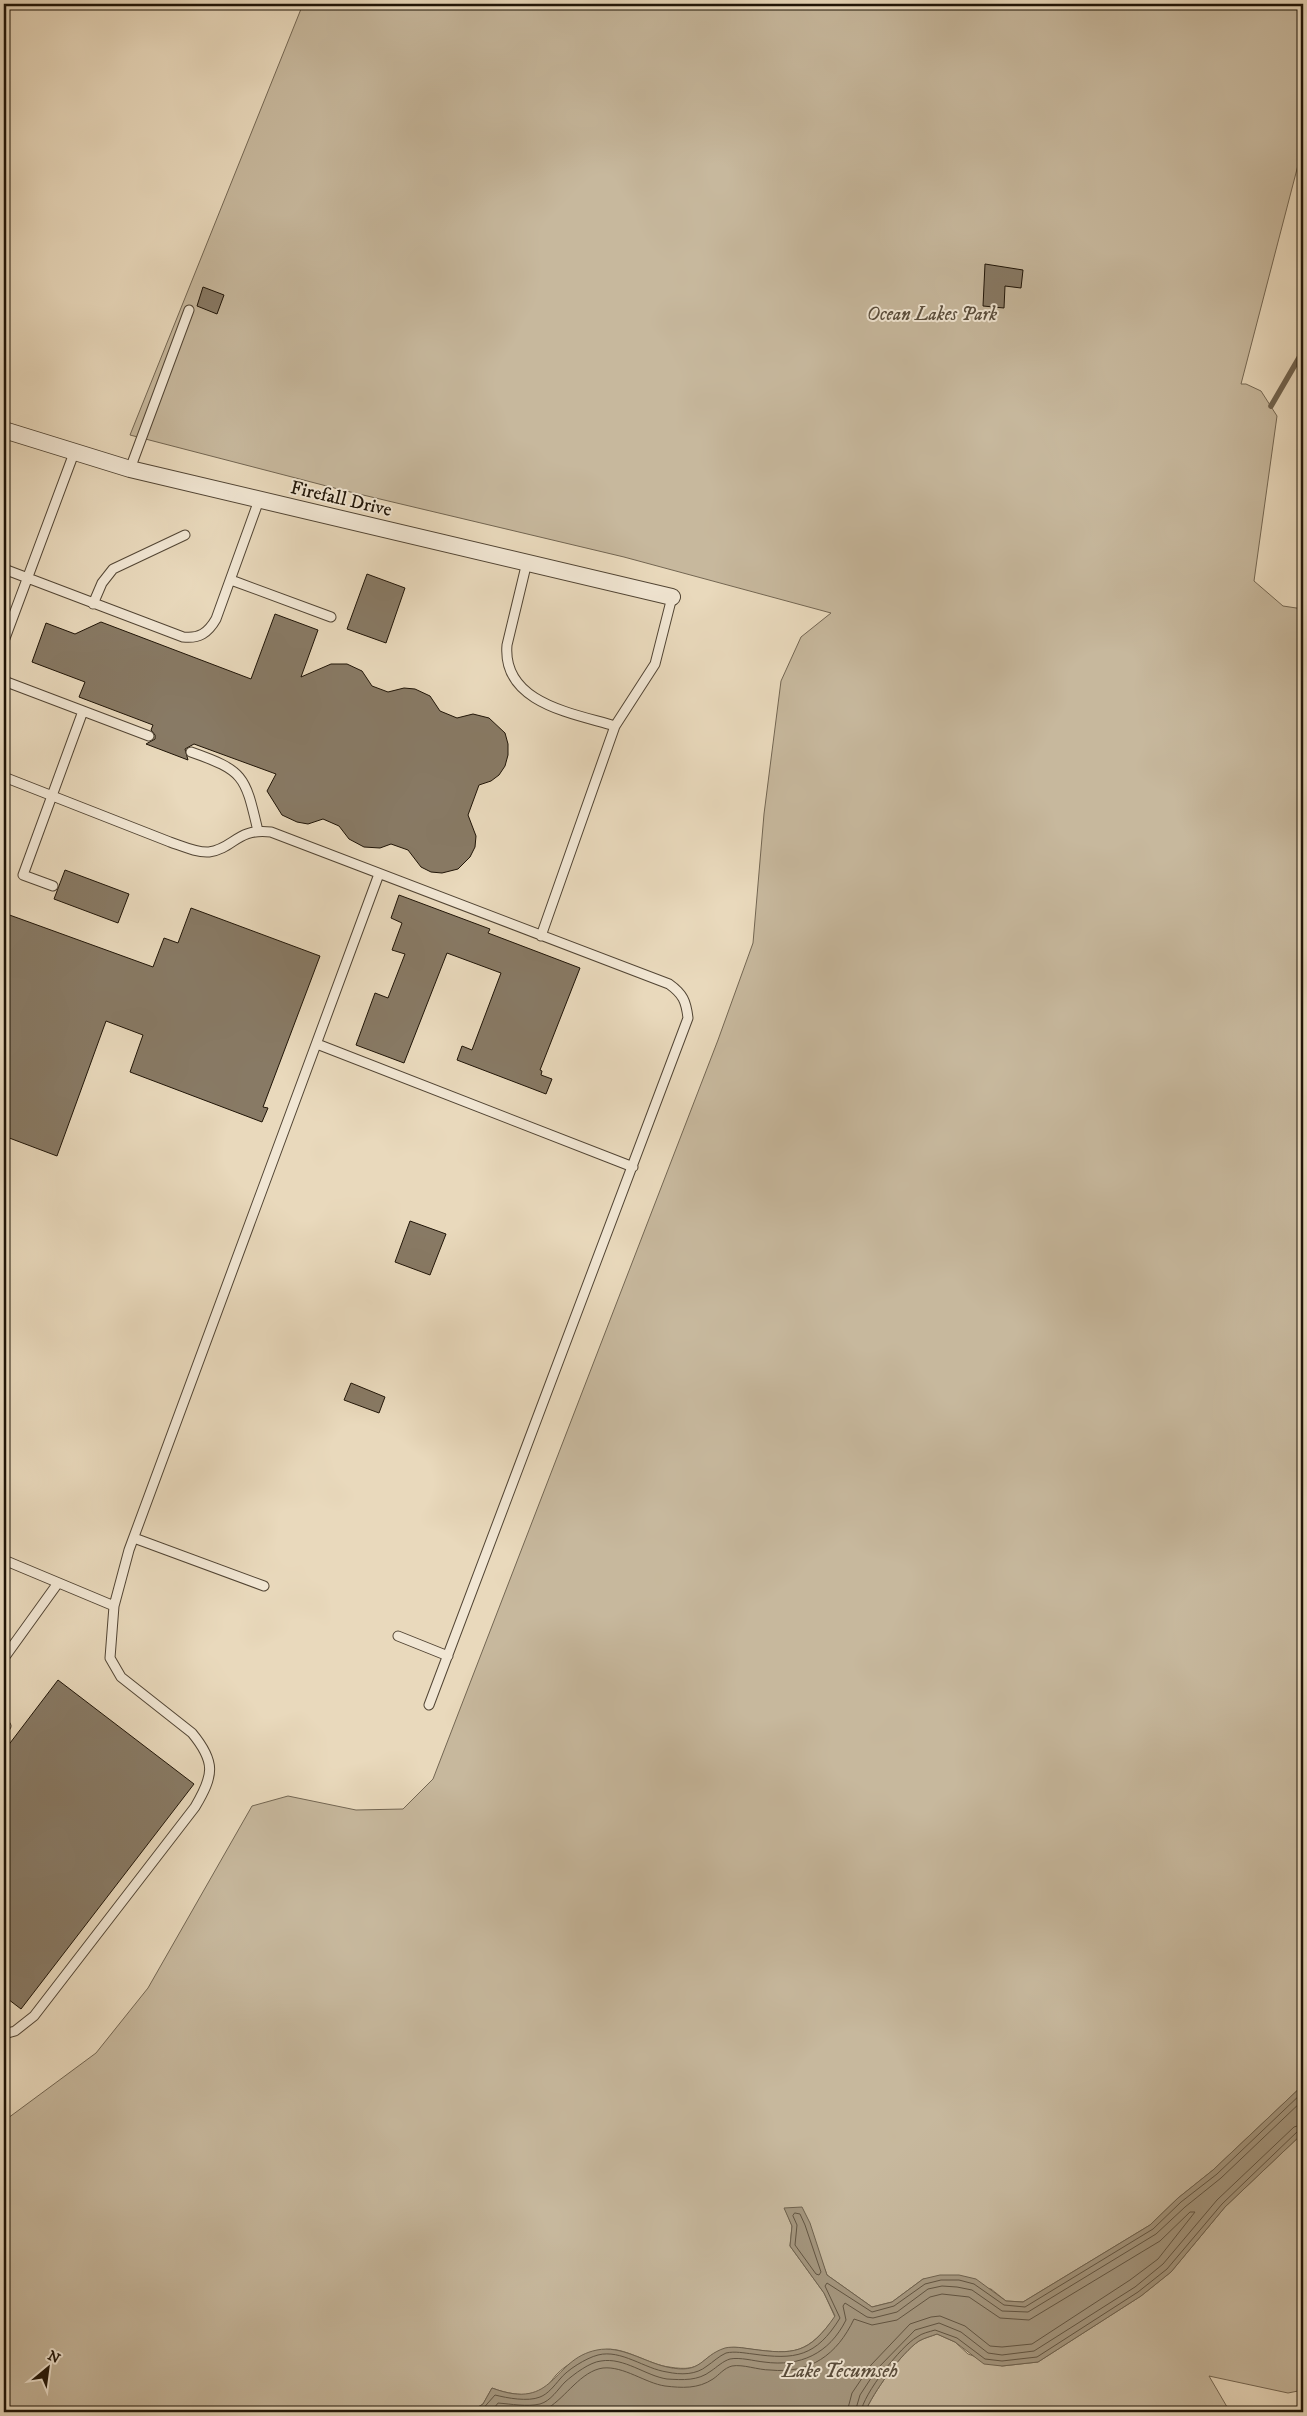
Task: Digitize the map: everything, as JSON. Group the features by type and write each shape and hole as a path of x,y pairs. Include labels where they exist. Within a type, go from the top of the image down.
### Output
{"street":[{"name":"Firefall Drive","path":"4,430 130,469 672,597"}],"lane":[{"path":"130,469 189,310"},
{"path":"4,641 74,453"},
{"path":"4,569 183,637 199,636 212,627 232,580 259,500"},
{"path":"93,604 102,582 113,568 185,535"},
{"path":"527,562 507,645 506,658 510,672 527,694 568,712 615,726"},
{"path":"232,580 331,617"},
{"path":"541,936 615,726 655,664 672,597"},
{"path":"4,681 149,736"},
{"path":"53,886 24,875 83,711"},
{"path":"191,752 225,764 235,771 250,796 258,831"},
{"path":"4,777 170,842 208,852 221,848 243,834 258,831 271,832 669,984 680,992 687,1003 688,1018 429,1705"},
{"path":"4,2034 15,2031 34,2016 195,1806 210,1774 207,1753 192,1733 120,1677 114,1668 110,1658 114,1606 134,1538 379,874"},
{"path":"317,1044 633,1167"},
{"path":"134,1538 264,1586"},
{"path":"4,1560 114,1606"},
{"path":"4,1658 58,1583"},
{"path":"398,1636 448,1656"}],"green space":[{"name":"Ocean Lakes Park","path":"303,4 1303,4 1303,146 1241,384 1246,384 1261,391 1277,416 1254,581 1283,606 1303,609 1303,2085 1213,2170 1178,2198 1150,2225 1023,2302 1006,2301 991,2289 923,2279 892,2302 872,2307 827,2275 820,2257 785,2209 792,2226 790,2246 824,2293 835,2317 816,2338 808,2345 799,2349 778,2352 727,2348 709,2356 700,2364 689,2368 669,2367 618,2350 603,2350 584,2356 566,2366 540,2392 526,2395 514,2394 492,2388 483,2404 470,2412 4,2412 4,2121 96,2053 148,1988 252,1806 288,1796 356,1810 403,1809 433,1779 718,1040 753,943 764,814 781,681 801,637 831,613 624,557 342,490 130,435"},
{"path":"1303,2133 1303,2390 1288,2393 1209,2376 1230,2412 865,2412 881,2384 904,2354 919,2341 937,2334 955,2342 968,2354 1002,2366 1038,2362 1141,2296 1171,2272 1225,2207"}],"water":[{"name":"Lake Tecumseh","path":"1303,2085 1303,2133 1225,2207 1171,2272 1141,2296 1038,2362 1002,2366 984,2364 955,2342 937,2334 919,2341 904,2354 881,2384 865,2412 470,2412 483,2404 492,2388 513,2394 529,2393 541,2389 570,2363 582,2355 597,2350 615,2350 658,2365 688,2369 695,2367 710,2355 725,2348 738,2347 779,2352 799,2349 808,2345 826,2329 835,2316 824,2293 790,2246 792,2226 784,2208 802,2207 810,2223 827,2275 872,2307 892,2302 923,2279 940,2275 959,2275 976,2279 1006,2301 1023,2302 1150,2225 1178,2198 1213,2170"}],"building":[{"path":"985,264 1023,270 1021,288 1005,286 1004,308 983,306"},
{"path":"203,287 224,295 217,314 197,306"},
{"path":"367,574 405,588 386,643 347,629"},
{"path":"275,614 318,630 301,677 331,664 347,664 362,671 372,686 388,692 404,688 415,689 430,696 440,711 457,718 473,714 489,718 505,733 508,755 505,766 499,775 491,781 479,785 468,815 476,836 475,847 470,857 458,869 442,873 431,872 421,867 408,850 391,844 380,848 364,847 349,839 339,826 323,819 308,824 297,822 282,815 267,791 276,774 194,744 185,749 188,760 146,744 155,739 155,735 151,730 153,725 79,697 85,682 32,662 46,623 75,634 101,622 251,679"},
{"path":"65,870 129,894 118,923 54,899"},
{"path":"399,895 490,929 488,933 580,968 540,1070 542,1071 541,1075 552,1079 546,1094 457,1060 462,1046 472,1050 501,973 447,953 404,1063 356,1045 375,993 388,998 405,954 392,950 402,923 391,918"},
{"path":"191,908 320,956 263,1107 268,1108 262,1122 130,1072 143,1035 106,1021 57,1156 4,1136 4,913 153,967 164,938 178,943"},
{"path":"410,1221 446,1234 430,1275 395,1262"},
{"path":"351,1383 385,1397 379,1413 344,1400"},
{"path":"58,1680 194,1784 21,2009 4,1996 4,1751"}],"waterway":[{"path":"1271,406 1303,351"}]}
